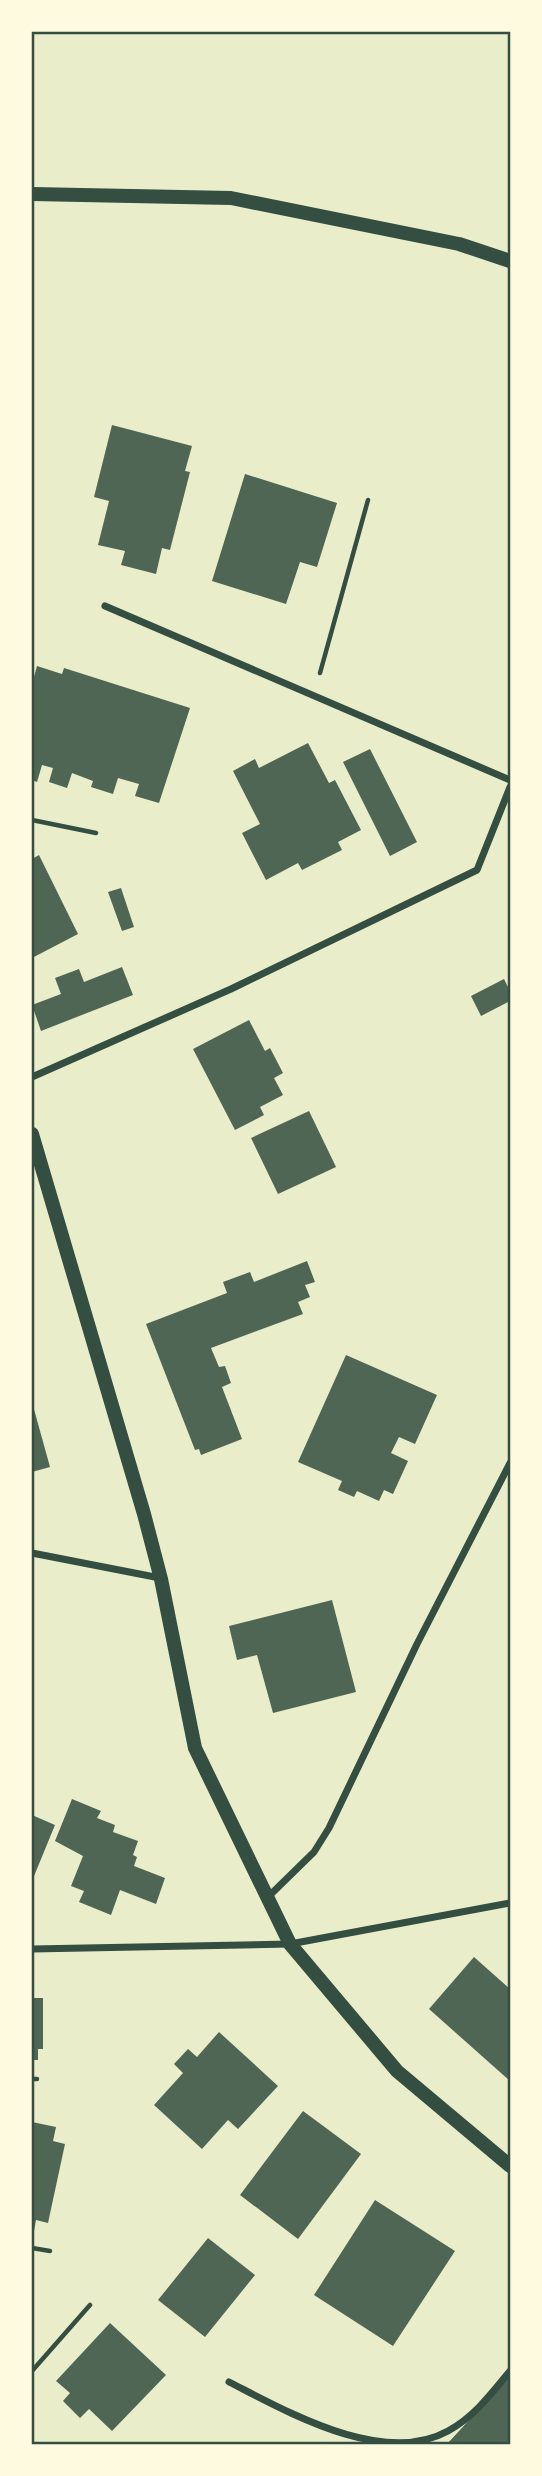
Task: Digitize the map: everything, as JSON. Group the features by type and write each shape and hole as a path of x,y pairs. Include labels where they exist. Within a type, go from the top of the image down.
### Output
{"main road":[{"path":"32,194 232,198 459,244 510,261"},
{"path":"32,1134 161,1578 195,1748 290,1944 397,2071 510,2166"}],"street":[{"path":"105,606 510,780"},
{"path":"32,1077 231,989 477,870 510,786"},
{"path":"267,1898 314,1852 329,1828 417,1644 510,1463"},
{"path":"32,1553 161,1578"},
{"path":"32,1949 290,1944 510,1903"},
{"path":"229,2382 290,2413 346,2435 402,2444 447,2432 483,2404 510,2371"}],"path":[{"path":"312,697 368,500"},
{"path":"32,820 96,833"},
{"path":"32,2248 50,2251"},
{"path":"32,2371 90,2305"}],"building":[{"path":"112,425 192,446 185,471 190,472 170,550 162,548 156,574 121,565 125,551 98,545 109,501 94,497"},
{"path":"245,474 337,503 317,567 300,562 286,604 212,581"},
{"path":"37,666 62,674 64,668 190,708 159,803 135,796 139,784 118,778 113,794 91,787 93,781 72,773 67,788 49,782 53,768 42,765 37,782 32,780 32,684"},
{"path":"308,743 329,783 335,780 361,830 338,842 342,850 302,870 298,863 266,880 242,833 260,824 233,771 255,759 259,768"},
{"path":"370,749 417,842 390,856 343,762"},
{"path":"39,855 78,934 32,958 32,859"},
{"path":"121,888 134,927 122,931 108,892"},
{"path":"122,967 133,995 41,1031 32,1005 61,994 55,978 79,969 84,982"},
{"path":"504,979 510,991 510,1001 481,1016 471,996"},
{"path":"249,1020 265,1051 270,1048 283,1073 274,1078 283,1095 260,1107 264,1115 235,1130 193,1049"},
{"path":"309,1111 336,1167 278,1194 251,1138"},
{"path":"307,1261 315,1282 305,1285 310,1297 298,1302 303,1314 211,1348 219,1367 225,1366 231,1383 222,1387 242,1439 201,1455 199,1449 195,1450 146,1324 227,1293 223,1282 250,1272 254,1282"},
{"path":"346,1355 437,1395 415,1444 399,1437 391,1453 408,1461 393,1494 384,1490 379,1501 357,1491 354,1497 338,1490 342,1481 298,1462"},
{"path":"32,1402 50,1467 32,1472"},
{"path":"332,1600 356,1692 273,1713 257,1655 237,1660 229,1626"},
{"path":"72,1799 101,1811 97,1818 115,1825 113,1832 138,1841 133,1855 137,1857 134,1866 165,1878 156,1904 120,1890 111,1915 79,1902 84,1891 71,1886 83,1856 55,1841"},
{"path":"32,1815 55,1825 32,1881"},
{"path":"474,1957 510,1989 510,2081 429,2009"},
{"path":"32,1998 43,1998 43,2049 38,2049 38,2060 32,2060"},
{"path":"219,2032 278,2086 238,2129 228,2120 202,2149 154,2105 183,2073 174,2064 188,2049 197,2057"},
{"path":"303,2111 361,2154 298,2239 240,2195"},
{"path":"32,2122 56,2127 53,2141 65,2144 48,2223 36,2220 33,2237"},
{"path":"375,2200 455,2251 393,2346 314,2295"},
{"path":"208,2238 255,2275 205,2337 158,2300"},
{"path":"110,2323 166,2375 112,2431 89,2409 80,2418 63,2401 70,2393 56,2381"},
{"path":"510,2376 510,2444 447,2444"}]}
